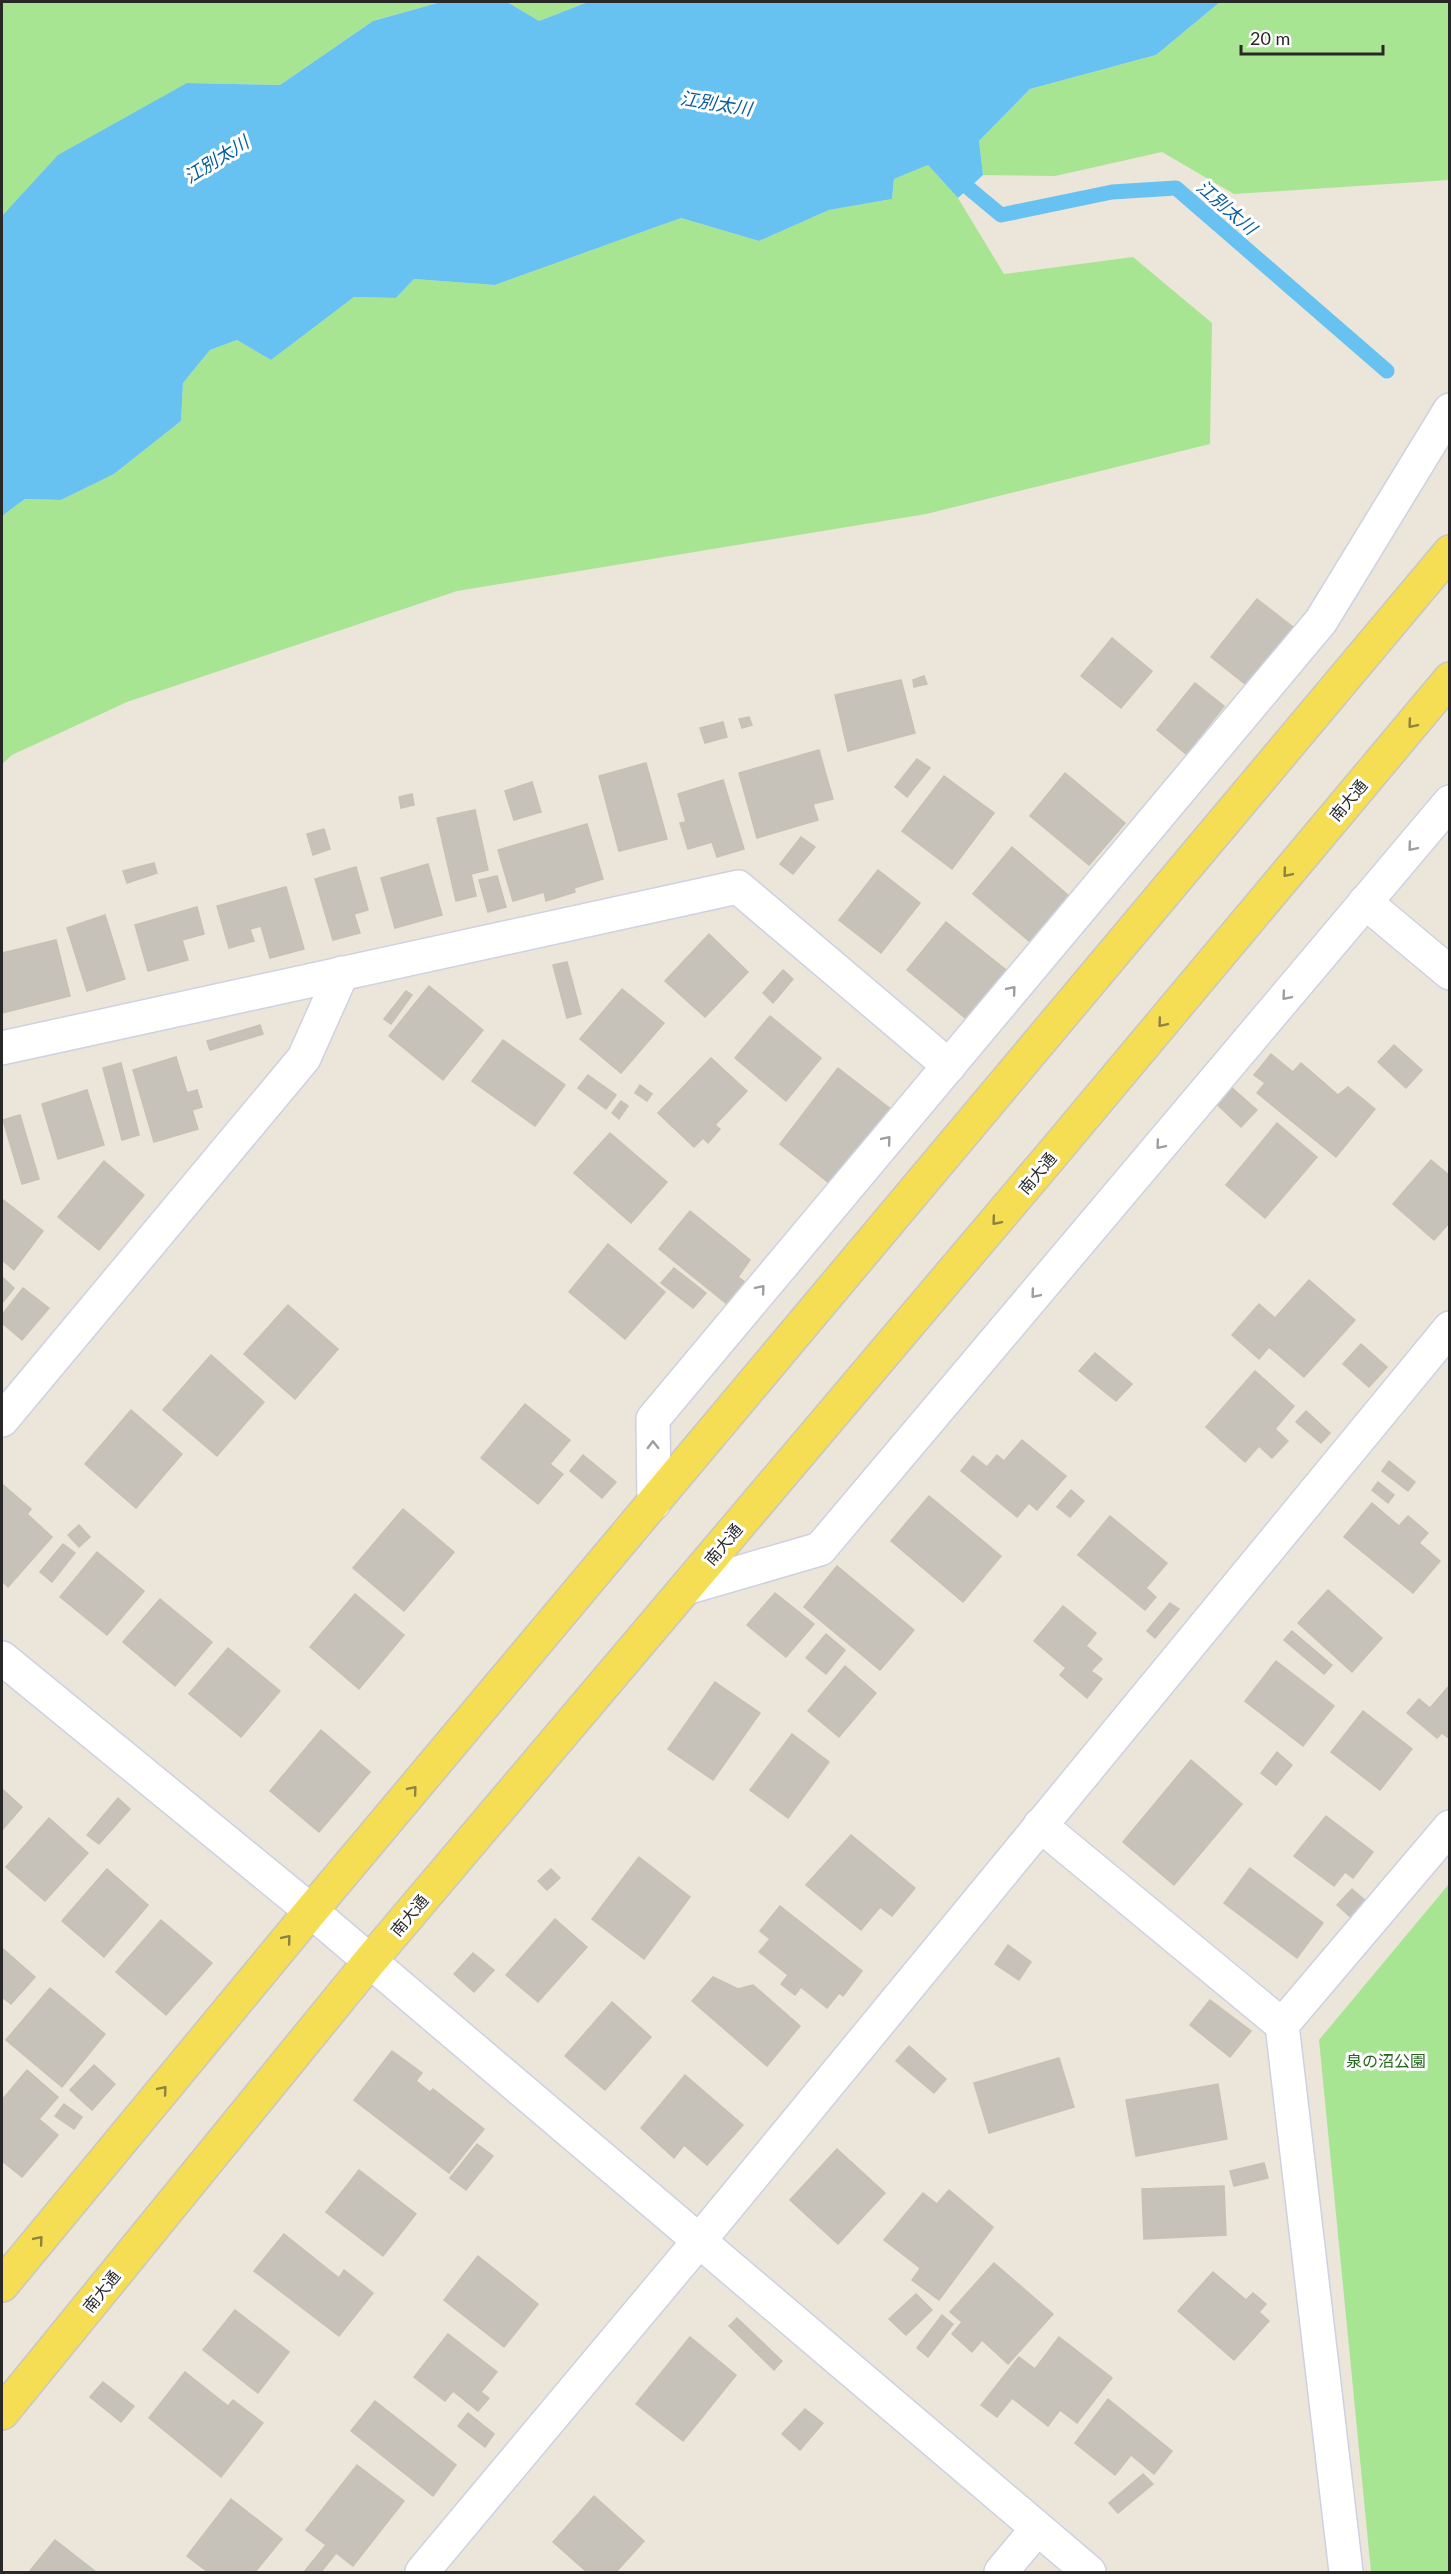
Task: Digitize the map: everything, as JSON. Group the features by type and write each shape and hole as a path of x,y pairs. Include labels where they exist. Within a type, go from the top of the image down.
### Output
{"main road":[{"path":"2,2285 311,1911 1449,552"},
{"name":"南大通","path":"2,2413 370,1961 1449,679"}],"street":[{"path":"654,1503 652,1419 1321,621 1449,410"},
{"path":"686,1588 820,1549 1449,802"},
{"path":"2,1048 738,887 949,1066"},
{"path":"1365,902 1449,973"},
{"path":"2,1420 304,1058 342,973"},
{"path":"422,2572 699,2241 1449,1328"},
{"path":"2,1658 311,1911 1089,2572"},
{"path":"1040,1825 1282,2025 1346,2572"},
{"path":"1282,2025 1449,1827"},
{"path":"1001,2572 1037,2529"}],"green space":[{"path":"2,2 441,2 373,21 280,85 187,83 2,216"},
{"path":"507,2 588,2 539,21"},
{"path":"1220,2 1449,2 1449,180 1234,194 1162,152 1055,176 983,175 979,141 1030,89 1156,55"},
{"path":"928,165 958,198 1004,274 1133,257 1212,323 1210,444 926,514 457,591 127,702 12,755 2,764 2,516 25,499 61,500 114,474 181,421 183,383 210,350 237,340 271,360 354,297 396,298 414,279 495,285 681,218 759,241 829,210 892,199 894,179"},
{"name":"泉の沼公園","path":"1449,1884 1449,2572 1371,2572 1319,2040"}],"water":[{"path":"441,2 507,2 539,21 588,2 1220,2 1156,55 1030,89 979,141 983,175 958,198 928,165 894,179 892,199 829,210 759,241 681,218 495,285 414,279 396,298 354,297 271,360 237,340 210,350 183,383 181,421 114,474 61,500 25,499 2,516 2,216 58,155 187,83 280,85 373,21"}],"building":[{"path":"1257,599 1297,630 1250,688 1211,657"},
{"path":"1112,638 1152,671 1121,708 1081,676"},
{"path":"924,676 927,684 914,687 913,680"},
{"path":"901,680 915,733 848,751 835,695"},
{"path":"1195,683 1224,706 1186,754 1157,730"},
{"path":"749,717 752,725 742,728 739,719"},
{"path":"723,722 727,737 705,743 700,728"},
{"path":"819,750 833,799 813,804 818,820 757,838 739,773"},
{"path":"917,759 930,768 907,797 895,787"},
{"path":"646,763 667,839 619,851 599,776"},
{"path":"1065,773 1125,823 1089,865 1030,816"},
{"path":"944,776 994,813 952,869 902,831"},
{"path":"723,780 744,849 717,857 712,842 688,849 680,823 686,822 678,794"},
{"path":"532,782 541,812 514,820 505,791"},
{"path":"412,794 414,805 401,808 399,797"},
{"path":"475,810 488,870 471,874 476,896 456,901 437,818"},
{"path":"587,824 603,879 574,888 575,892 546,901 544,892 513,901 498,850"},
{"path":"324,829 330,849 313,855 307,834"},
{"path":"801,837 815,847 793,874 780,864"},
{"path":"1012,847 1068,895 1029,941 973,894"},
{"path":"154,863 157,873 127,883 123,871"},
{"path":"428,864 442,915 395,928 381,878"},
{"path":"356,867 368,910 354,914 360,933 333,940 315,879"},
{"path":"878,870 920,903 881,953 839,920"},
{"path":"497,876 506,907 488,912 479,880"},
{"path":"286,887 304,949 270,958 261,926 250,929 254,941 229,948 217,906"},
{"path":"197,907 204,934 182,940 188,960 148,971 135,925"},
{"path":"105,915 125,979 87,991 67,928"},
{"path":"946,922 1015,977 975,1026 907,970"},
{"path":"709,934 748,972 705,1017 665,981"},
{"path":"56,940 70,996 2,1013 2,953"},
{"path":"567,962 581,1014 567,1018 553,965"},
{"path":"783,970 793,979 773,1003 763,993"},
{"path":"429,986 483,1030 443,1080 389,1036"},
{"path":"622,989 664,1023 621,1073 580,1039"},
{"path":"406,991 412,995 391,1024 384,1019"},
{"path":"770,1016 821,1058 786,1101 735,1058"},
{"path":"260,1025 263,1034 210,1050 207,1041"},
{"path":"503,1040 565,1085 535,1126 472,1081"},
{"path":"1394,1045 1422,1070 1406,1088 1378,1062"},
{"path":"1271,1054 1293,1072 1301,1063 1338,1095 1348,1087 1375,1109 1336,1157 1257,1093 1265,1083 1254,1075"},
{"path":"176,1057 187,1093 197,1090 202,1107 192,1110 198,1129 154,1142 133,1070"},
{"path":"711,1058 747,1091 715,1125 720,1129 708,1143 703,1138 694,1147 658,1113"},
{"path":"121,1063 139,1135 122,1140 103,1068"},
{"path":"838,1068 897,1114 838,1190 780,1144"},
{"path":"588,1075 616,1095 606,1109 578,1088"},
{"path":"1223,1080 1257,1110 1241,1127 1208,1096"},
{"path":"640,1085 652,1094 647,1101 635,1093"},
{"path":"87,1090 104,1145 58,1159 42,1104"},
{"path":"621,1101 628,1106 619,1119 612,1113"},
{"path":"20,1115 39,1179 22,1184 3,1120"},
{"path":"1277,1123 1317,1157 1265,1218 1226,1185"},
{"path":"610,1133 667,1182 631,1223 574,1173"},
{"path":"1431,1160 1450,1176 1450,1222 1434,1240 1393,1204"},
{"path":"104,1161 144,1195 99,1250 58,1217"},
{"path":"2,1199 43,1231 14,1270 2,1260"},
{"path":"690,1211 750,1260 738,1277 756,1290 738,1313 659,1249"},
{"path":"608,1244 665,1292 625,1339 569,1292"},
{"path":"674,1268 706,1293 693,1308 661,1283"},
{"path":"2,1277 14,1288 2,1303"},
{"path":"1309,1280 1355,1320 1304,1377 1269,1347 1259,1359 1232,1335 1259,1304 1275,1318"},
{"path":"23,1288 49,1308 22,1340 2,1323 2,1315"},
{"path":"288,1305 338,1349 295,1399 244,1354"},
{"path":"1361,1344 1387,1367 1369,1387 1343,1364"},
{"path":"1095,1353 1132,1384 1116,1401 1079,1371"},
{"path":"211,1355 264,1402 217,1456 163,1410"},
{"path":"1255,1371 1294,1406 1275,1429 1288,1441 1272,1458 1259,1446 1245,1462 1206,1427"},
{"path":"525,1404 570,1440 550,1464 563,1474 538,1504 481,1458"},
{"path":"131,1410 182,1454 136,1508 85,1464"},
{"path":"1306,1411 1330,1433 1321,1443 1296,1422"},
{"path":"1022,1440 1066,1476 1037,1510 1029,1503 1017,1517 961,1471 973,1456 987,1467 997,1455 1004,1461"},
{"path":"583,1455 616,1482 602,1498 570,1471"},
{"path":"1389,1461 1415,1482 1408,1491 1382,1471"},
{"path":"1378,1482 1394,1495 1388,1503 1372,1490"},
{"path":"2,1484 31,1509 27,1514 52,1537 8,1587 2,1581"},
{"path":"1071,1490 1084,1501 1070,1517 1057,1507"},
{"path":"929,1496 1001,1556 963,1602 891,1541"},
{"path":"1372,1503 1399,1526 1408,1516 1428,1533 1419,1543 1440,1561 1413,1593 1344,1537"},
{"path":"403,1509 454,1552 404,1611 353,1568"},
{"path":"1110,1516 1167,1563 1146,1588 1156,1597 1145,1610 1078,1555"},
{"path":"79,1525 90,1537 79,1547 68,1535"},
{"path":"63,1544 75,1553 52,1582 40,1572"},
{"path":"97,1552 144,1591 107,1635 60,1597"},
{"path":"837,1566 914,1630 880,1670 804,1607"},
{"path":"1328,1590 1382,1638 1352,1672 1298,1623"},
{"path":"775,1593 814,1624 786,1657 747,1625"},
{"path":"355,1594 404,1635 359,1689 310,1647"},
{"path":"160,1599 212,1642 175,1686 123,1642"},
{"path":"1170,1603 1179,1609 1155,1638 1147,1631"},
{"path":"1063,1606 1096,1633 1086,1646 1102,1659 1091,1671 1102,1679 1087,1698 1060,1675 1066,1668 1034,1641"},
{"path":"1292,1631 1332,1665 1324,1674 1284,1640"},
{"path":"826,1634 845,1650 826,1674 806,1658"},
{"path":"228,1648 280,1691 241,1737 189,1694"},
{"path":"1276,1661 1334,1706 1303,1746 1245,1701"},
{"path":"845,1666 876,1693 839,1737 808,1711"},
{"path":"715,1682 760,1713 713,1780 668,1749"},
{"path":"1449,1686 1450,1739 1442,1733 1437,1738 1407,1713 1419,1699 1430,1708"},
{"path":"1363,1711 1412,1749 1380,1790 1331,1752"},
{"path":"321,1730 370,1772 319,1832 270,1791"},
{"path":"792,1734 829,1762 788,1818 750,1790"},
{"path":"1277,1752 1292,1765 1276,1785 1261,1773"},
{"path":"1191,1760 1242,1804 1174,1885 1123,1842"},
{"path":"2,1789 22,1807 2,1830"},
{"path":"118,1798 130,1809 99,1844 87,1835"},
{"path":"1326,1816 1373,1852 1353,1878 1345,1872 1334,1886 1294,1856"},
{"path":"49,1818 88,1853 45,1901 6,1867"},
{"path":"851,1835 915,1888 892,1916 880,1907 861,1930 806,1885"},
{"path":"639,1857 690,1897 644,1959 592,1919"},
{"path":"1250,1868 1323,1923 1297,1958 1224,1903"},
{"path":"107,1869 148,1905 104,1957 62,1921"},
{"path":"551,1869 560,1878 547,1890 538,1881"},
{"path":"1352,1889 1368,1903 1354,1920 1337,1905"},
{"path":"780,1906 862,1971 843,1996 839,1993 827,2008 801,1987 795,1995 781,1984 788,1975 759,1952 770,1939 760,1931"},
{"path":"555,1919 587,1947 538,2002 506,1975"},
{"path":"161,1920 212,1963 166,2015 116,1972"},
{"path":"1008,1945 1031,1962 1019,1980 995,1964"},
{"path":"2,1948 35,1977 11,2004 2,1997"},
{"path":"473,1953 494,1970 474,1992 454,1974"},
{"path":"713,1977 738,1989 753,1985 800,2026 767,2066 692,2001"},
{"path":"50,1988 105,2034 62,2087 6,2040"},
{"path":"1210,2000 1251,2031 1230,2057 1190,2025"},
{"path":"612,2002 651,2037 605,2090 565,2056"},
{"path":"909,2046 946,2079 934,2093 896,2061"},
{"path":"392,2051 422,2073 416,2081 430,2092 433,2089 484,2129 449,2173 354,2100"},
{"path":"1059,2058 1074,2107 989,2133 974,2083"},
{"path":"94,2065 115,2084 92,2110 70,2090"},
{"path":"27,2070 58,2097 39,2119 58,2135 22,2177 2,2161 2,2100"},
{"path":"685,2075 743,2125 707,2165 684,2145 674,2158 641,2128"},
{"path":"1218,2084 1227,2139 1136,2156 1126,2100"},
{"path":"64,2104 82,2117 74,2129 55,2116"},
{"path":"477,2144 493,2156 466,2190 450,2178"},
{"path":"837,2149 885,2193 838,2244 790,2200"},
{"path":"1264,2163 1268,2178 1234,2186 1230,2171"},
{"path":"359,2170 416,2214 383,2256 326,2212"},
{"path":"1224,2186 1226,2235 1144,2239 1142,2189"},
{"path":"949,2190 993,2227 939,2300 912,2280 920,2269 919,2267 884,2240 923,2193 937,2204"},
{"path":"284,2234 339,2278 344,2270 373,2293 339,2336 254,2271"},
{"path":"478,2256 538,2304 504,2347 444,2300"},
{"path":"994,2263 1053,2314 1008,2364 982,2340 972,2352 952,2334 962,2322 950,2312"},
{"path":"1213,2272 1246,2300 1253,2293 1266,2304 1259,2312 1269,2321 1234,2360 1178,2311"},
{"path":"916,2294 932,2310 906,2335 889,2319"},
{"path":"235,2310 289,2352 258,2393 203,2350"},
{"path":"942,2315 953,2324 928,2357 917,2348"},
{"path":"737,2318 782,2361 774,2370 729,2326"},
{"path":"448,2334 497,2372 481,2392 489,2398 478,2411 453,2391 445,2401 414,2377"},
{"path":"690,2337 736,2375 683,2441 636,2404"},
{"path":"1059,2337 1112,2378 1077,2423 1060,2410 1048,2426 1012,2398 997,2417 981,2405 1019,2357 1035,2369"},
{"path":"185,2372 228,2406 233,2400 263,2423 221,2477 149,2418"},
{"path":"103,2382 134,2406 121,2422 90,2397"},
{"path":"1108,2399 1172,2451 1154,2474 1131,2455 1115,2475 1075,2443"},
{"path":"375,2401 456,2465 433,2496 351,2431"},
{"path":"805,2409 823,2423 800,2450 782,2434"},
{"path":"468,2413 494,2434 485,2447 458,2426"},
{"path":"357,2465 404,2501 353,2566 336,2553 321,2572 304,2572 326,2545 306,2530"},
{"path":"1143,2474 1153,2484 1118,2513 1109,2503"},
{"path":"594,2496 644,2541 616,2572 587,2572 553,2542"},
{"path":"231,2499 282,2539 255,2572 208,2572 187,2556"},
{"path":"55,2540 82,2561 96,2572 29,2572"}],"waterway":[{"name":"江別太川","path":"953,175 1001,215 1112,192 1176,188 1387,371"}]}
